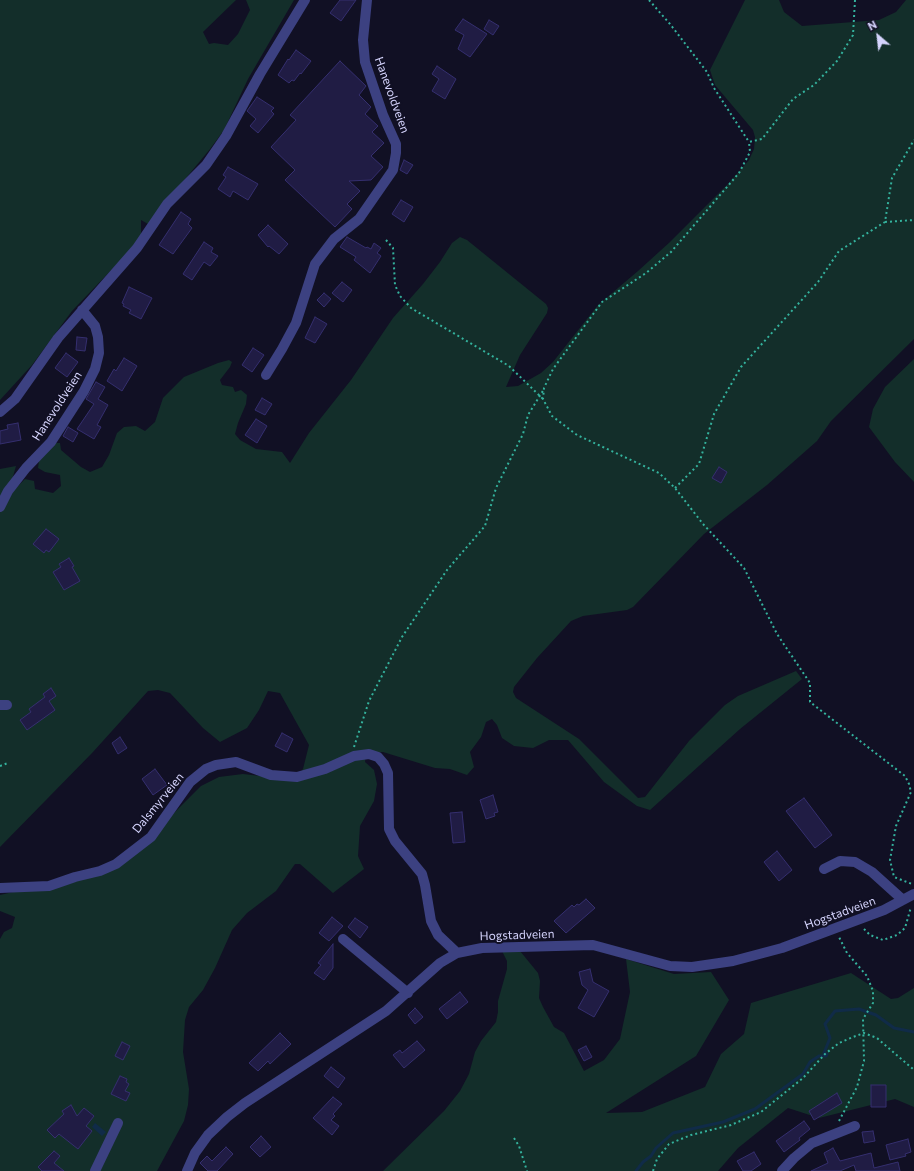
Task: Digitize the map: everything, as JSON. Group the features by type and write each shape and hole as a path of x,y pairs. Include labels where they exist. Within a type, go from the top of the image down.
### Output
{"street":[{"path":"0,412 15,399 58,338 137,248 167,204 206,165 226,136 260,74 305,0"},
{"name":"Hanevoldveien","path":"266,375 296,323 315,264 334,239 359,219 393,170 396,144 383,115 365,62 363,40 367,0"},
{"name":"Hanevoldveien","path":"0,507 12,486 51,442 84,391 95,369 99,353 98,337 94,326 82,310"},
{"name":"Dalsmyrveien","path":"0,888 49,886 75,877 100,871 116,864 151,837 190,782 206,769 236,762 271,775 297,777 325,769 354,756 369,754 378,758 384,764 388,773 389,829 395,841 422,874 426,885 431,921 438,935 457,953"},
{"path":"824,869 840,861 855,862 910,899"},
{"name":"Hogstadveien","path":"186,1171 195,1153 208,1135 227,1117 245,1103 386,1011 440,963 457,953 482,948 593,945 613,949 670,966 692,967 733,961 782,948 856,921 910,899"},
{"path":"343,940 408,993"},
{"path":"95,1171 118,1123"},
{"path":"782,1171 794,1158 812,1143 855,1126"}],"path":[{"path":"354,756 354,742 369,701 402,637 447,570 485,526 496,488 523,434 528,415 553,369 602,302 646,273 671,252 739,173 750,152 749,142 714,88 707,72 670,24 649,0"},
{"path":"749,142 762,139 793,99 814,85 837,61 853,35 855,0"},
{"path":"885,222 892,178 914,140"},
{"path":"675,488 699,464 714,414 740,367 818,282 839,251 885,222 914,220"},
{"path":"386,240 393,248 395,284 400,296 411,308 509,366 542,399 552,416 577,435 659,473 675,488 703,524 744,568 778,634 810,683 810,702 905,776 910,784 910,792 896,826 890,860 894,877 914,885"},
{"path":"542,399 544,388"},
{"path":"0,766 8,763"},
{"path":"856,921 870,935 882,940 897,935 905,928 910,899"},
{"path":"831,1135 857,1087 864,1061 863,1019 873,1003 873,991 867,976 847,953 835,928"},
{"path":"653,1171 656,1159 669,1144 691,1134 731,1125 761,1112 803,1078 828,1052 839,1043 864,1033 877,1038 914,1070"},
{"path":"514,1138 524,1159 526,1171"}],"green space":[{"path":"0,0 236,0 203,32 209,44 214,43 228,45 238,34 250,10 246,0 294,0 248,79 224,130 148,224 141,220 141,239 72,311 32,365 0,400"},
{"path":"745,0 779,0 784,12 802,26 879,20 896,12 906,0 914,0 914,339 831,421 817,441 767,485 704,534 633,607 627,610 583,616 571,621 537,658 514,687 513,692 516,698 579,739 638,798 645,797 689,741 725,705 738,696 796,671 802,679 740,729 650,810 637,806 604,782 568,740 549,740 533,748 514,746 502,738 497,725 492,719 486,722 481,737 470,752 474,767 467,775 450,769 435,768 383,752 366,753 365,762 374,770 377,784 374,801 360,826 358,856 364,869 333,893 300,864 295,864 276,891 247,913 232,930 215,968 203,990 189,1007 185,1020 183,1052 189,1089 188,1105 184,1121 157,1171 0,1171 0,939 4,932 12,928 15,917 0,911 0,895 92,874 114,866 166,821 201,786 219,777 243,774 295,780 303,769 309,745 280,693 268,691 259,710 247,728 220,742 203,728 170,693 158,690 148,691 93,752 0,847 0,469 16,466 12,480 15,489 25,479 34,481 35,489 53,493 61,486 60,475 45,472 38,468 39,461 55,443 60,443 61,450 81,467 90,472 102,467 109,455 117,433 124,427 136,426 145,431 155,422 163,398 184,377 229,360 232,362 220,380 222,385 233,387 235,392 241,390 247,395 246,404 235,434 240,440 256,449 282,452 290,463 309,433 351,380 393,318 423,284 452,243 460,237 467,240 546,304 548,308 547,313 520,355 506,387 518,386 541,373 553,362 598,305 670,242 728,184 749,160 754,149 755,137 753,130 715,85 710,70"},
{"path":"914,359 914,482 895,462 869,427 873,409 885,387"},
{"path":"502,951 520,951 538,973 540,981 539,998 543,1007 554,1027 564,1033 584,1071 604,1060 620,1039 630,992 626,959 674,974 711,972 729,1000 696,1056 606,1113 642,1112 705,1087 721,1054 744,1034 751,1003 851,973 891,999 898,998 914,988 914,1107 895,1099 819,1118 788,1108 738,1148 718,1171 383,1171 444,1111 460,1091 469,1074 475,1052 481,1041 496,1022 498,1001 507,969 507,961"}],"water":[{"path":"95,1123 106,1132 102,1136 92,1127"}],"building":[{"path":"340,0 356,0 341,21 330,13"},
{"path":"463,19 487,34 470,57 458,49 464,35 455,30"},
{"path":"489,20 499,26 493,35 484,29"},
{"path":"296,50 311,61 294,81 292,80 289,83 278,75 288,59 289,60"},
{"path":"340,61 366,86 359,95 371,107 365,114 378,126 372,132 384,143 371,156 383,167 371,180 349,181 360,191 347,204 352,209 335,227 285,180 295,170 271,147 296,120 290,115"},
{"path":"437,66 456,79 445,99 432,91 439,79 432,74"},
{"path":"257,97 274,108 271,111 274,114 258,133 250,126 256,119 247,111"},
{"path":"404,160 413,165 407,174 400,170"},
{"path":"228,167 258,184 248,200 233,191 230,197 218,189 226,177 223,175"},
{"path":"401,200 413,207 404,222 392,214"},
{"path":"181,212 191,219 188,224 192,228 173,254 159,245"},
{"path":"268,225 288,244 279,254 269,246 268,247 258,235"},
{"path":"347,237 366,248 371,249 374,243 381,248 377,253 381,256 370,273 354,260 356,257 340,247"},
{"path":"204,242 213,248 211,252 218,256 210,266 204,262 192,280 183,274"},
{"path":"342,282 352,290 343,302 332,293"},
{"path":"129,287 152,298 141,319 129,313 131,310 123,306 124,304 122,303"},
{"path":"324,293 331,299 324,307 317,300"},
{"path":"315,317 327,324 315,343 305,338"},
{"path":"77,337 87,338 85,351 76,350"},
{"path":"253,348 264,355 252,372 242,365"},
{"path":"66,353 78,362 67,377 55,368"},
{"path":"124,358 137,366 122,391 107,381 114,369 116,371"},
{"path":"96,382 105,387 98,399 108,405 97,425 101,427 94,439 77,429 94,404 86,399"},
{"path":"262,398 272,404 265,415 255,410"},
{"path":"256,419 267,426 257,443 245,435"},
{"path":"18,423 21,440 0,444 0,431 8,429 7,425"},
{"path":"68,427 78,433 73,442 63,436"},
{"path":"719,467 727,472 721,483 712,478"},
{"path":"46,529 59,539 49,552 46,550 44,553 33,544"},
{"path":"69,558 80,581 64,590 53,572 61,567 59,564"},
{"path":"51,688 56,696 49,701 55,710 27,730 20,720 31,712 29,709 45,697 43,694"},
{"path":"282,733 293,739 287,752 275,746"},
{"path":"120,737 127,748 118,754 112,743"},
{"path":"155,769 167,785 153,795 142,779"},
{"path":"493,795 498,812 494,813 495,816 486,819 480,800"},
{"path":"804,798 832,835 815,848 786,811"},
{"path":"462,812 465,842 453,843 450,813"},
{"path":"777,851 792,870 779,881 764,862"},
{"path":"586,899 595,908 566,933 554,921 572,905 574,907 577,904 579,905"},
{"path":"332,917 343,926 329,941 319,933"},
{"path":"355,918 368,927 360,938 348,927"},
{"path":"333,944 333,968 324,980 314,973 321,965 318,963"},
{"path":"590,969 593,982 609,991 594,1017 578,1008 588,990 582,985 579,972"},
{"path":"460,992 468,1002 447,1019 439,1009"},
{"path":"415,1008 423,1017 415,1024 408,1015"},
{"path":"280,1033 291,1044 270,1064 268,1061 258,1071 249,1063"},
{"path":"417,1041 425,1050 404,1068 393,1055 400,1050 402,1053"},
{"path":"122,1042 130,1046 123,1060 115,1056"},
{"path":"586,1046 592,1057 584,1061 578,1050"},
{"path":"331,1067 345,1078 338,1088 324,1076"},
{"path":"120,1076 127,1079 126,1082 129,1084 125,1091 130,1093 126,1101 111,1094"},
{"path":"871,1085 886,1085 886,1107 871,1107"},
{"path":"837,1093 842,1103 814,1120 809,1111"},
{"path":"333,1097 342,1104 333,1114 335,1116 331,1120 339,1126 332,1135 313,1118"},
{"path":"71,1105 77,1116 84,1108 94,1116 86,1126 92,1131 78,1149 59,1134 55,1138 47,1130 64,1114 62,1111"},
{"path":"804,1121 810,1129 799,1138 800,1140 784,1152 776,1141"},
{"path":"873,1131 875,1141 864,1143 862,1132"},
{"path":"261,1136 271,1147 260,1157 250,1147"},
{"path":"908,1139 911,1152 905,1154 906,1156 890,1160 886,1145"},
{"path":"226,1147 233,1154 217,1171 208,1171 200,1163 207,1156 212,1161"},
{"path":"833,1148 840,1161 871,1153 874,1168 898,1162 900,1171 856,1171 854,1165 840,1171 811,1171 828,1163 824,1153"},
{"path":"54,1151 60,1156 54,1163 64,1171 42,1171 38,1167"},
{"path":"754,1152 761,1164 751,1171 743,1171 737,1161"}],"waterway":[{"path":"636,1171 643,1162 651,1156 656,1148 673,1133 723,1122 755,1109 803,1074 810,1062 819,1056 826,1056 827,1054 824,1053 830,1038 825,1024 835,1011 859,1009 876,1015 894,1028 914,1032"}]}
